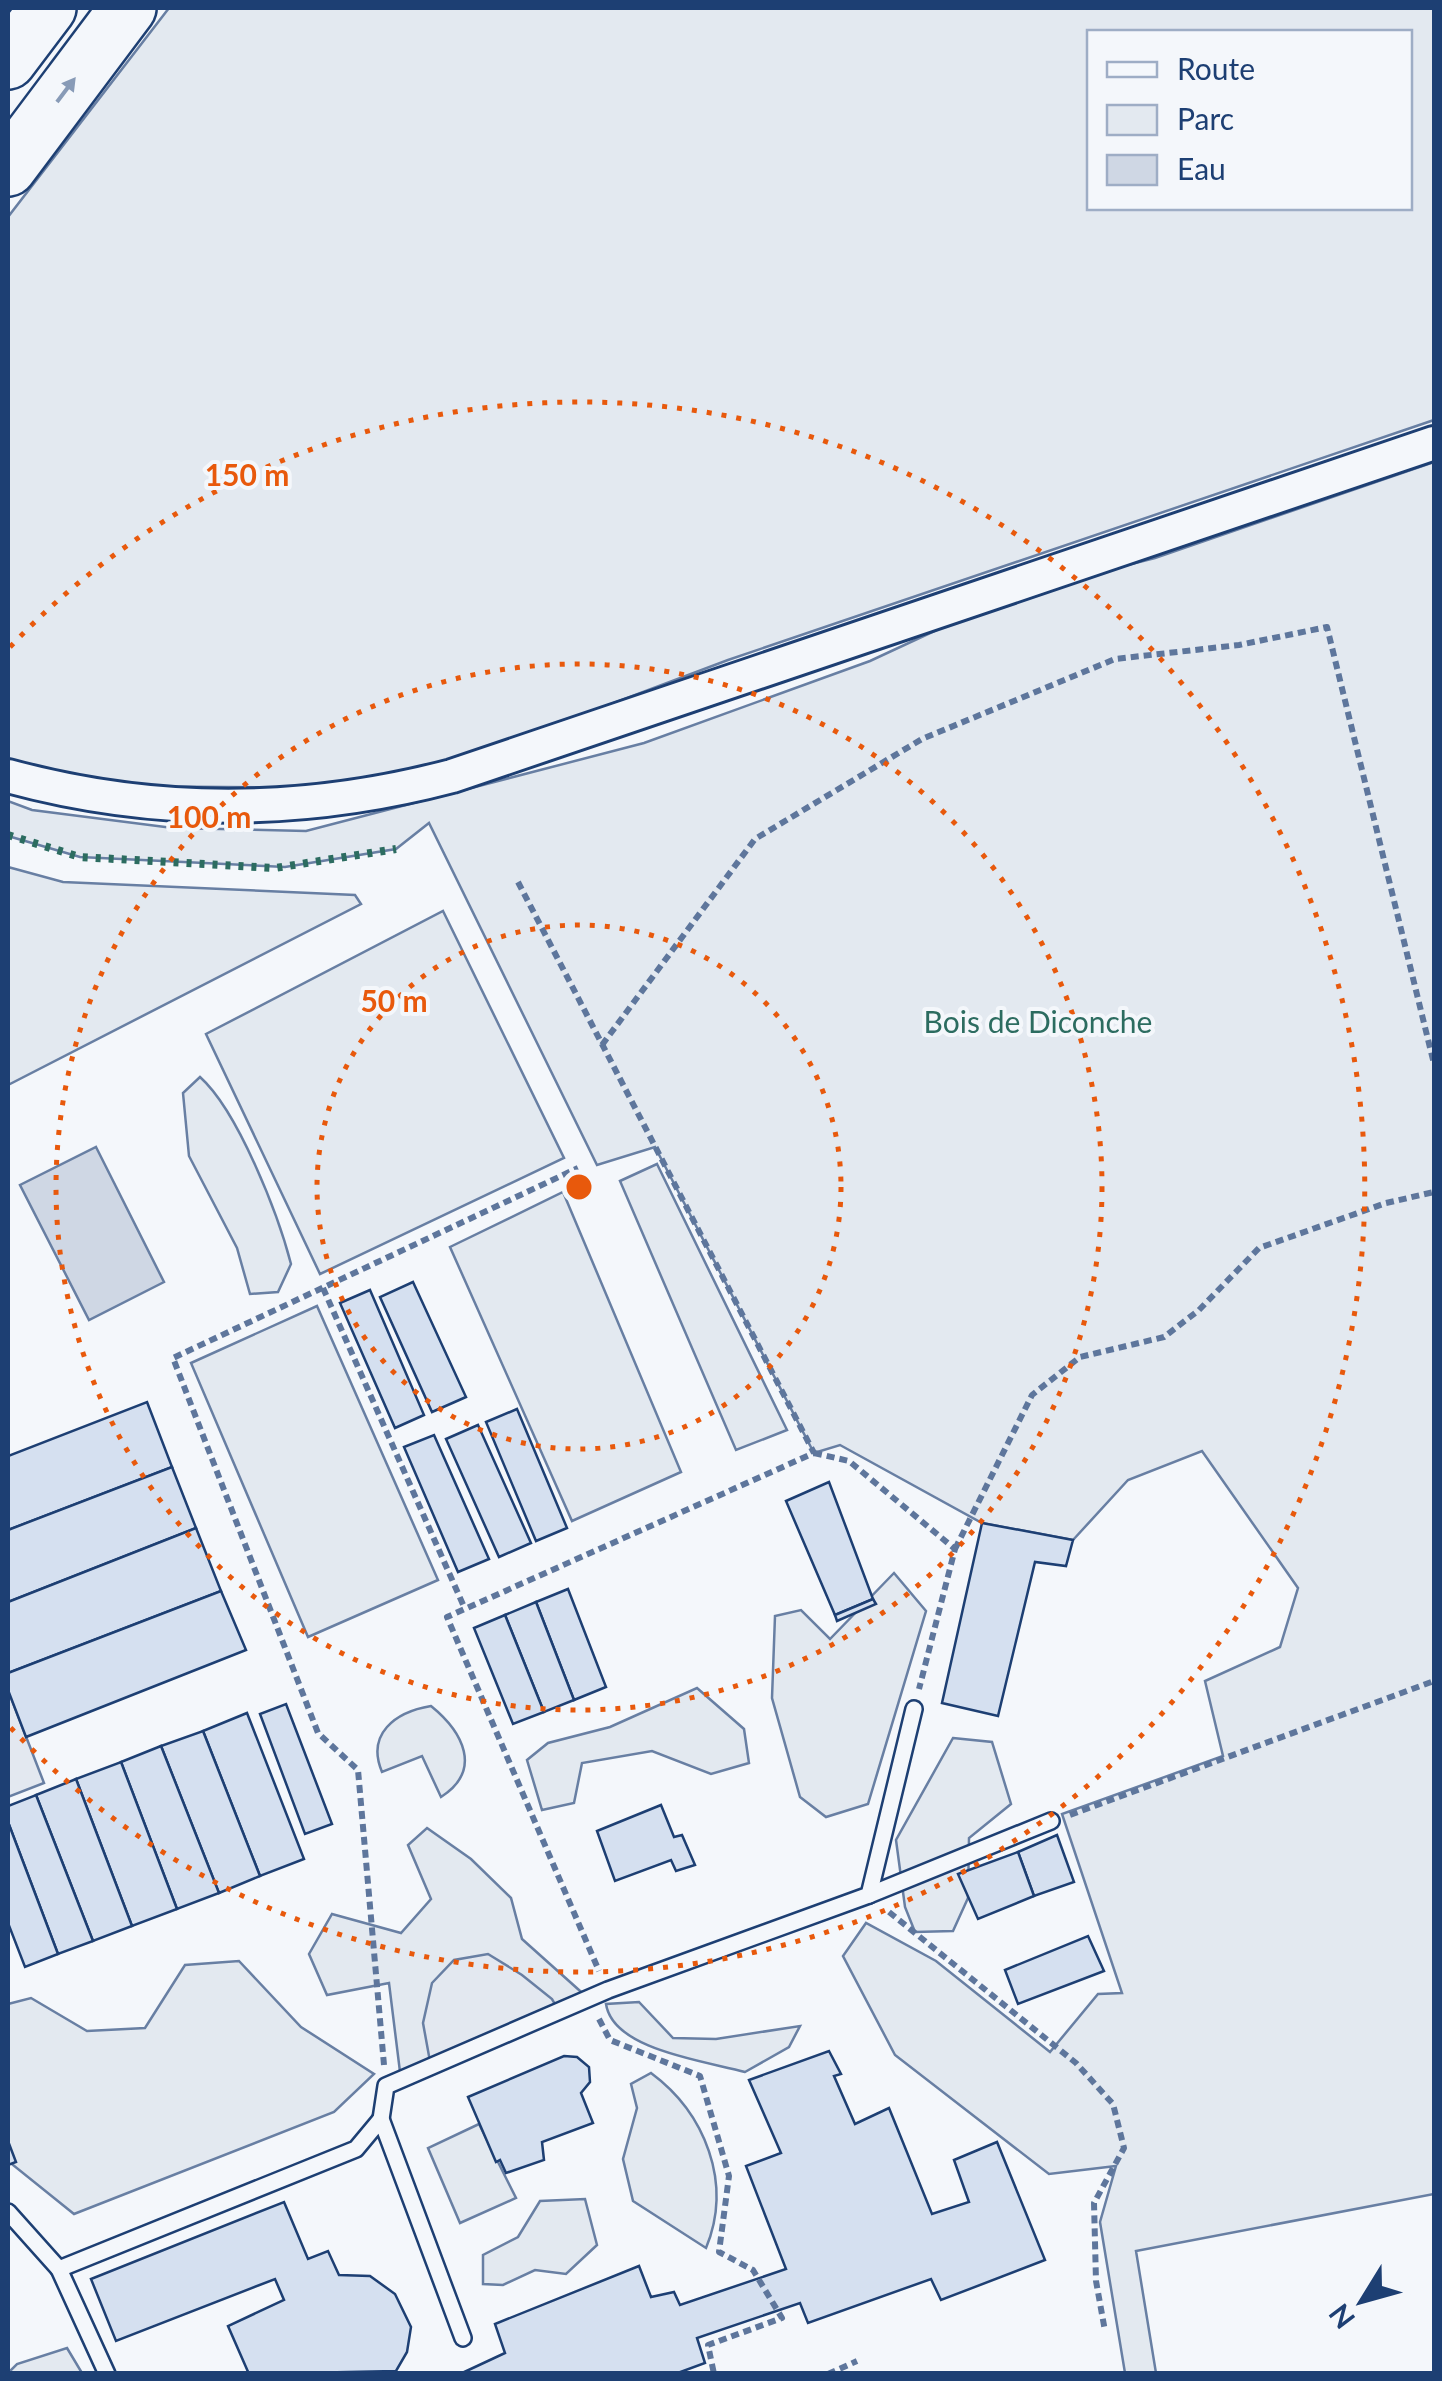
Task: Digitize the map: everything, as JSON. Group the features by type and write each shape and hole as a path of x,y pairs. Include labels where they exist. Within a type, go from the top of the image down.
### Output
{"highway":[{"path":"8,61 48,8"},
{"path":"8,168 128,8"}],"street":[{"path":"8,776 77,794 234,808 306,805 388,793 452,776 1434,442"}],"lane":[{"path":"869,1895 914,1709"},
{"path":"463,2338 382,2119 386,2086 608,1990 869,1895 1051,1822"},
{"path":"59,2269 356,2149 382,2119"},
{"path":"8,2212 59,2269 107,2374"}],"path":[{"path":"602,1045 755,839 922,739 1115,659 1239,645 1327,626 1434,1064"},
{"path":"518,882 814,1453"},
{"path":"386,2086 358,1770 318,1733 173,1358 578,1168"},
{"path":"914,1709 954,1549 1032,1395 1080,1357 1164,1337 1200,1310 1259,1248 1386,1204 1434,1192"},
{"path":"322,1288 465,1610"},
{"path":"608,1990 447,1617 814,1453 848,1460 954,1549"},
{"path":"1051,1822 1434,1681"},
{"path":"869,1895 1076,2063 1113,2104 1124,2148 1094,2203 1096,2281 1105,2331"},
{"path":"588,1999 610,2040 700,2076 729,2176 719,2252 753,2270 782,2318 708,2346 714,2374"},
{"path":"828,2374 858,2361"}],"green space":[{"path":"169,8 1434,8 1434,420 728,660 484,752 354,788 96,786 8,760 8,217"},
{"name":"Bois de Diconche","path":"1434,462 1434,2194 1136,2251 1156,2373 1125,2373 1100,2222 1116,2166 1049,2174 895,2055 843,1956 866,1923 936,1961 1050,2052 1098,1994 1122,1993 1062,1814 1223,1756 1205,1681 1280,1647 1298,1588 1202,1451 1128,1480 1073,1540 982,1523 840,1445 814,1453 655,1147 597,1165 429,823 396,849 285,867 80,857 8,836 8,801 32,810 173,828 306,831 644,743 870,661 1014,594 1155,558"},
{"path":"8,867 63,882 355,895 361,904 8,1085"},
{"path":"443,911 564,1158 320,1274 206,1034"},
{"path":"200,1077 242,1138 277,1218 291,1264 278,1292 250,1294 237,1248 189,1156 183,1093"},
{"path":"657,1164 787,1430 736,1450 620,1181"},
{"path":"563,1192 681,1472 572,1521 450,1247"},
{"path":"317,1306 438,1580 308,1637 191,1363"},
{"path":"894,1573 926,1611 868,1804 826,1817 800,1797 772,1698 775,1616 801,1610 830,1639"},
{"path":"697,1688 744,1729 749,1763 711,1774 652,1751 582,1763 574,1803 542,1810 527,1760 548,1743 610,1727"},
{"path":"431,1706 452,1727 464,1751 462,1775 441,1797 422,1756 382,1772 378,1758 378,1746 387,1727 406,1714"},
{"path":"953,1738 992,1742 1011,1804 969,1838 968,1898 953,1931 915,1932 905,1907 896,1840"},
{"path":"427,1828 471,1859 511,1898 522,1939 589,1999 401,2080 389,1983 327,1995 309,1954 332,1914 401,1933 431,1899 408,1845"},
{"path":"239,1961 301,2027 374,2074 334,2112 74,2214 8,2161 8,2004 31,1998 87,2031 145,2028 185,1965"},
{"path":"639,2002 673,2038 716,2039 800,2026 789,2047 745,2072 643,2043 612,2020 606,2004"},
{"path":"651,2073 686,2108 709,2151 716,2199 706,2248 633,2201 623,2159 637,2108 631,2084"},
{"path":"479,2124 516,2198 460,2223 428,2148"},
{"path":"585,2199 597,2245 566,2274 535,2270 503,2285 483,2284 483,2255 518,2237 540,2201"},
{"path":"67,2348 82,2373 8,2373 17,2364"}],"shaded area":[{"path":"8,1690 44,1783 8,1797"},
{"path":"488,1954 552,1999 559,2011 431,2067 423,2023 432,1983 454,1960"}],"water":[{"path":"96,1147 164,1282 89,1320 20,1185"}],"building":[{"path":"413,1282 466,1397 432,1412 380,1297"},
{"path":"370,1290 424,1415 395,1428 340,1303"},
{"path":"147,1402 172,1467 8,1530 8,1456"},
{"path":"517,1409 567,1528 536,1541 486,1422"},
{"path":"478,1425 531,1543 499,1557 446,1439"},
{"path":"434,1435 489,1559 458,1572 404,1447"},
{"path":"172,1467 196,1528 8,1602 8,1530"},
{"path":"829,1482 873,1599 835,1615 786,1501"},
{"path":"982,1523 1073,1540 1066,1566 1035,1562 998,1716 942,1703"},
{"path":"196,1528 221,1591 8,1673 8,1602"},
{"path":"568,1589 606,1687 574,1700 536,1602"},
{"path":"221,1591 246,1650 26,1737 8,1690 8,1673"},
{"path":"873,1599 876,1604 837,1621 835,1615"},
{"path":"536,1602 574,1700 544,1712 505,1615"},
{"path":"505,1615 544,1712 513,1724 474,1628"},
{"path":"286,1704 332,1824 305,1834 260,1714"},
{"path":"247,1713 304,1859 260,1876 203,1731"},
{"path":"203,1731 260,1876 219,1893 161,1746"},
{"path":"161,1746 219,1893 177,1909 121,1762"},
{"path":"121,1762 177,1909 132,1926 76,1779"},
{"path":"76,1779 132,1926 93,1941 36,1795"},
{"path":"36,1795 93,1941 58,1954 8,1822 8,1806"},
{"path":"661,1805 674,1837 682,1835 695,1865 676,1871 671,1860 615,1881 597,1831"},
{"path":"8,1822 58,1954 25,1967 8,1923"},
{"path":"1057,1835 1074,1882 1034,1896 1018,1852"},
{"path":"1018,1852 1034,1896 978,1919 958,1874"},
{"path":"1088,1936 1104,1971 1018,2004 1005,1970"},
{"path":"829,2051 841,2074 834,2076 855,2124 889,2108 932,2214 969,2202 954,2160 997,2142 1045,2260 941,2300 931,2279 808,2323 800,2303 697,2338 705,2363 675,2374 460,2374 505,2353 495,2324 639,2266 651,2297 674,2292 680,2305 786,2269 746,2166 781,2153 749,2080"},
{"path":"564,2056 577,2057 589,2067 590,2082 581,2093 593,2123 542,2142 544,2160 506,2173 500,2160 496,2162 468,2097"},
{"path":"8,2141 16,2162 8,2165"},
{"path":"284,2202 308,2259 328,2251 339,2275 370,2276 395,2294 411,2327 407,2352 396,2371 249,2374 228,2326 284,2300 275,2279 116,2341 91,2279"}],"hedge":[{"path":"8,835 80,857 275,868 396,849"}]}
